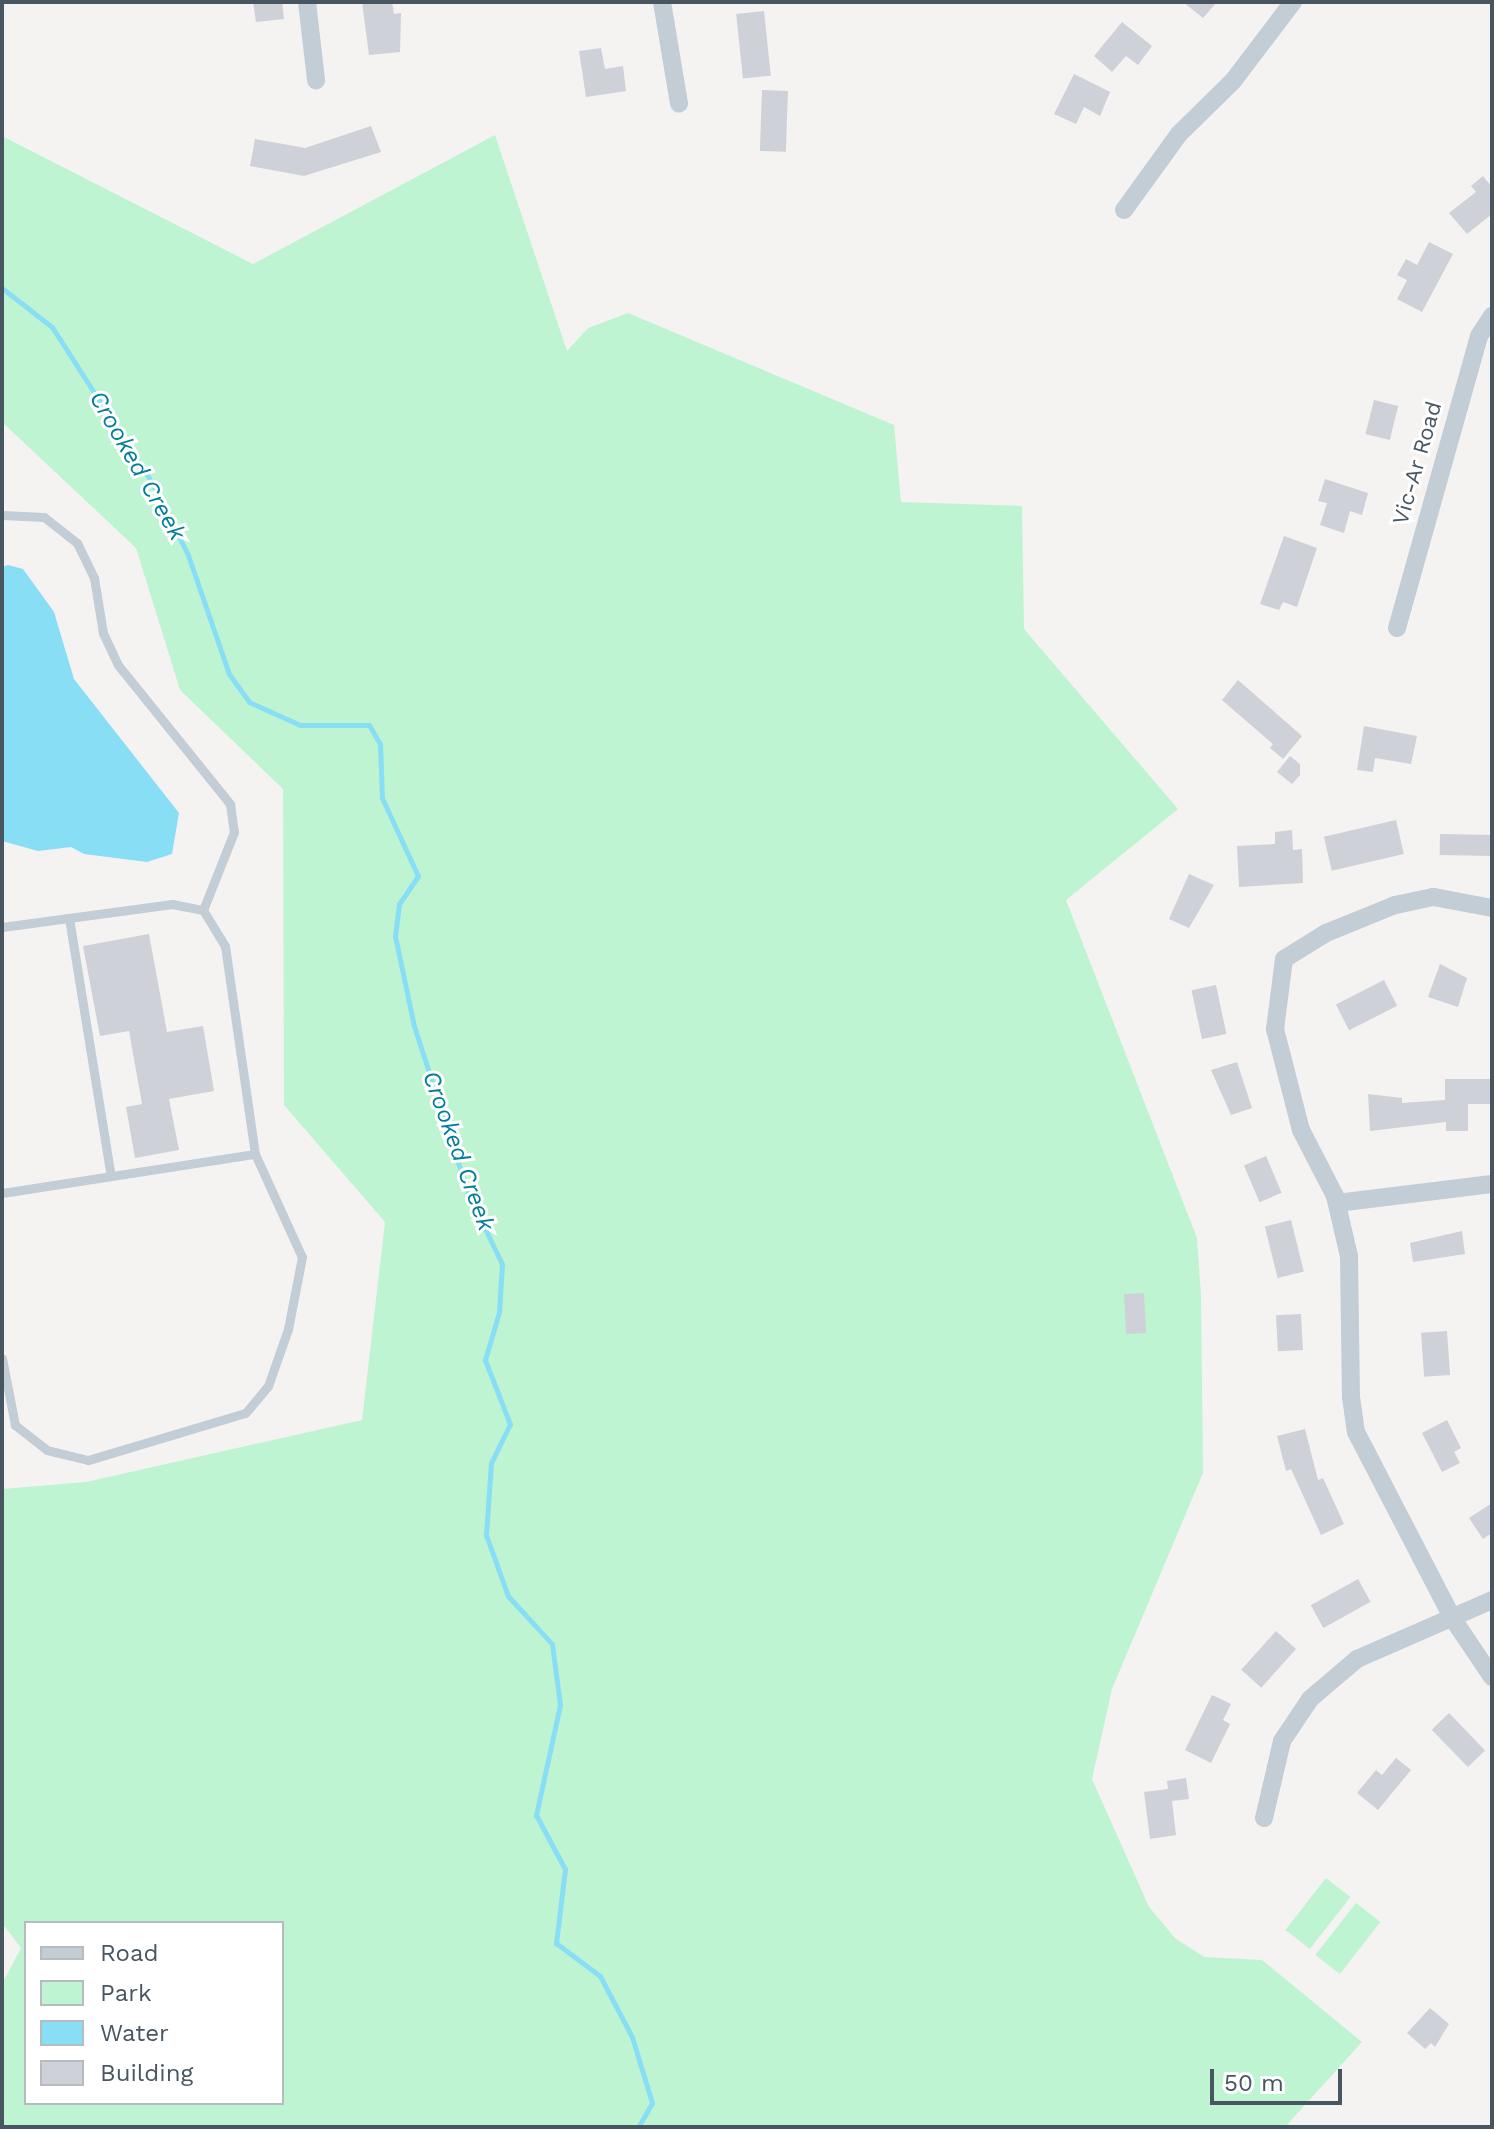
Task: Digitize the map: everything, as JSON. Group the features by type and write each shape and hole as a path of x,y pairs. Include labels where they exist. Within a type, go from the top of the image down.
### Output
{"street":[{"path":"307,2 316,80"},
{"path":"662,2 679,104"},
{"path":"1124,210 1179,134 1233,81 1293,2"},
{"name":"Vic-Ar Road","path":"1397,628 1479,336 1492,316"},
{"path":"1492,908 1433,897 1395,905 1326,933 1284,959 1275,1029 1279,1057 1301,1130 1337,1203 1353,1298 1351,1397 1356,1432 1453,1619 1492,1677"},
{"path":"1337,1203 1492,1184"},
{"path":"1264,1818 1282,1741 1310,1699 1357,1659 1492,1600"}],"lane":[{"path":"2,515 44,517 77,543 94,578 103,633 118,665 230,804 234,832 203,910"},
{"path":"2,927 172,904 203,910 225,946 255,1154 302,1257 288,1329 273,1372 245,1413 88,1460 47,1450 15,1425 2,1358"},
{"path":"69,918 111,1176"},
{"path":"2,1193 255,1154"}],"green space":[{"path":"495,135 567,351 588,328 628,313 894,425 901,502 1022,506 1024,629 1178,809 1066,900 1197,1238 1201,1295 1203,1473 1112,1689 1092,1779 1149,1907 1175,1938 1204,1957 1262,1960 1362,2042 1285,2127 2,2127 2,1984 21,1948 2,1923 2,1489 86,1482 362,1420 385,1222 284,1105 283,789 180,690 136,548 2,422 2,136 253,264"},
{"path":"1326,1878 1350,1897 1310,1949 1285,1930"},
{"path":"1356,1903 1380,1922 1340,1974 1315,1955"}],"water":[{"path":"8,565 23,569 54,612 74,679 179,813 172,854 147,862 84,854 71,847 38,851 2,841 2,567"}],"building":[{"path":"253,2 282,2 284,19 256,22"},
{"path":"362,2 392,2 394,14 401,13 400,52 369,55"},
{"path":"1183,2 1217,2 1203,18"},
{"path":"764,11 771,76 743,79 736,14"},
{"path":"1122,22 1152,46 1138,65 1126,56 1112,72 1094,56"},
{"path":"601,48 605,69 623,66 626,91 586,97 579,51"},
{"path":"1074,74 1110,92 1100,116 1084,107 1076,124 1054,114"},
{"path":"762,90 788,91 786,152 760,151"},
{"path":"371,126 381,152 304,176 250,166 255,139 305,148"},
{"path":"1483,176 1492,187 1492,214 1467,234 1449,213 1476,192 1471,186"},
{"path":"1429,242 1453,254 1422,312 1397,299 1407,280 1397,275 1406,259 1417,265"},
{"path":"1374,400 1398,406 1390,440 1366,434"},
{"path":"1325,479 1368,493 1362,515 1350,511 1344,533 1320,525 1327,503 1318,501"},
{"path":"1284,536 1317,548 1297,607 1283,602 1279,610 1260,604"},
{"path":"1238,680 1302,736 1283,759 1270,748 1273,744 1222,700"},
{"path":"1364,726 1417,736 1411,764 1375,758 1373,772 1357,770"},
{"path":"1290,756 1300,764 1300,775 1292,784 1277,772"},
{"path":"1396,820 1404,854 1332,871 1324,837"},
{"path":"1292,830 1293,850 1302,849 1303,883 1239,887 1237,846 1275,844 1275,832"},
{"path":"1440,834 1492,835 1492,856 1440,855"},
{"path":"1189,874 1214,885 1189,928 1169,919"},
{"path":"149,934 167,1032 203,1026 214,1091 169,1099 179,1150 135,1158 126,1107 142,1104 129,1031 100,1036 83,946"},
{"path":"1440,964 1467,978 1458,1007 1428,997"},
{"path":"1384,980 1397,1006 1349,1030 1336,1005"},
{"path":"1216,985 1226,1034 1202,1039 1192,990"},
{"path":"1237,1062 1252,1108 1231,1115 1211,1070"},
{"path":"1445,1079 1492,1079 1492,1104 1468,1104 1468,1131 1446,1131 1446,1122 1370,1131 1368,1094 1402,1098 1402,1103 1445,1100"},
{"path":"1266,1156 1282,1193 1260,1202 1244,1165"},
{"path":"1291,1220 1304,1271 1278,1278 1265,1227"},
{"path":"1462,1231 1465,1254 1413,1262 1410,1243"},
{"path":"1144,1293 1146,1333 1126,1334 1124,1294"},
{"path":"1301,1314 1303,1350 1278,1351 1276,1315"},
{"path":"1447,1331 1450,1375 1424,1377 1421,1333"},
{"path":"1447,1420 1461,1448 1454,1452 1460,1463 1442,1472 1422,1433"},
{"path":"1305,1429 1318,1480 1323,1478 1344,1524 1321,1535 1291,1469 1286,1471 1277,1436"},
{"path":"1492,1503 1492,1533 1483,1539 1469,1518"},
{"path":"1358,1579 1371,1602 1323,1628 1311,1605"},
{"path":"1276,1631 1296,1649 1261,1688 1241,1670"},
{"path":"1212,1695 1231,1704 1223,1720 1230,1724 1211,1763 1185,1750"},
{"path":"1449,1713 1485,1750 1468,1767 1432,1730"},
{"path":"1396,1758 1411,1770 1378,1810 1357,1793 1376,1770 1382,1775"},
{"path":"1186,1778 1189,1799 1172,1801 1176,1835 1150,1839 1144,1792 1168,1789 1167,1781"},
{"path":"1430,2008 1449,2024 1435,2047 1431,2043 1425,2049 1407,2033"}],"waterway":[{"name":"Crooked Creek","path":"2,288 52,327 151,481 188,555 229,674 249,702 300,725 369,725 380,744 382,798 418,876 399,904 395,936 414,1026 468,1193 502,1264 499,1312 485,1360 510,1424 491,1463 486,1535 508,1596 552,1644 560,1705 536,1815 565,1869 556,1943 600,1976 632,2037 652,2103 638,2127"}]}
